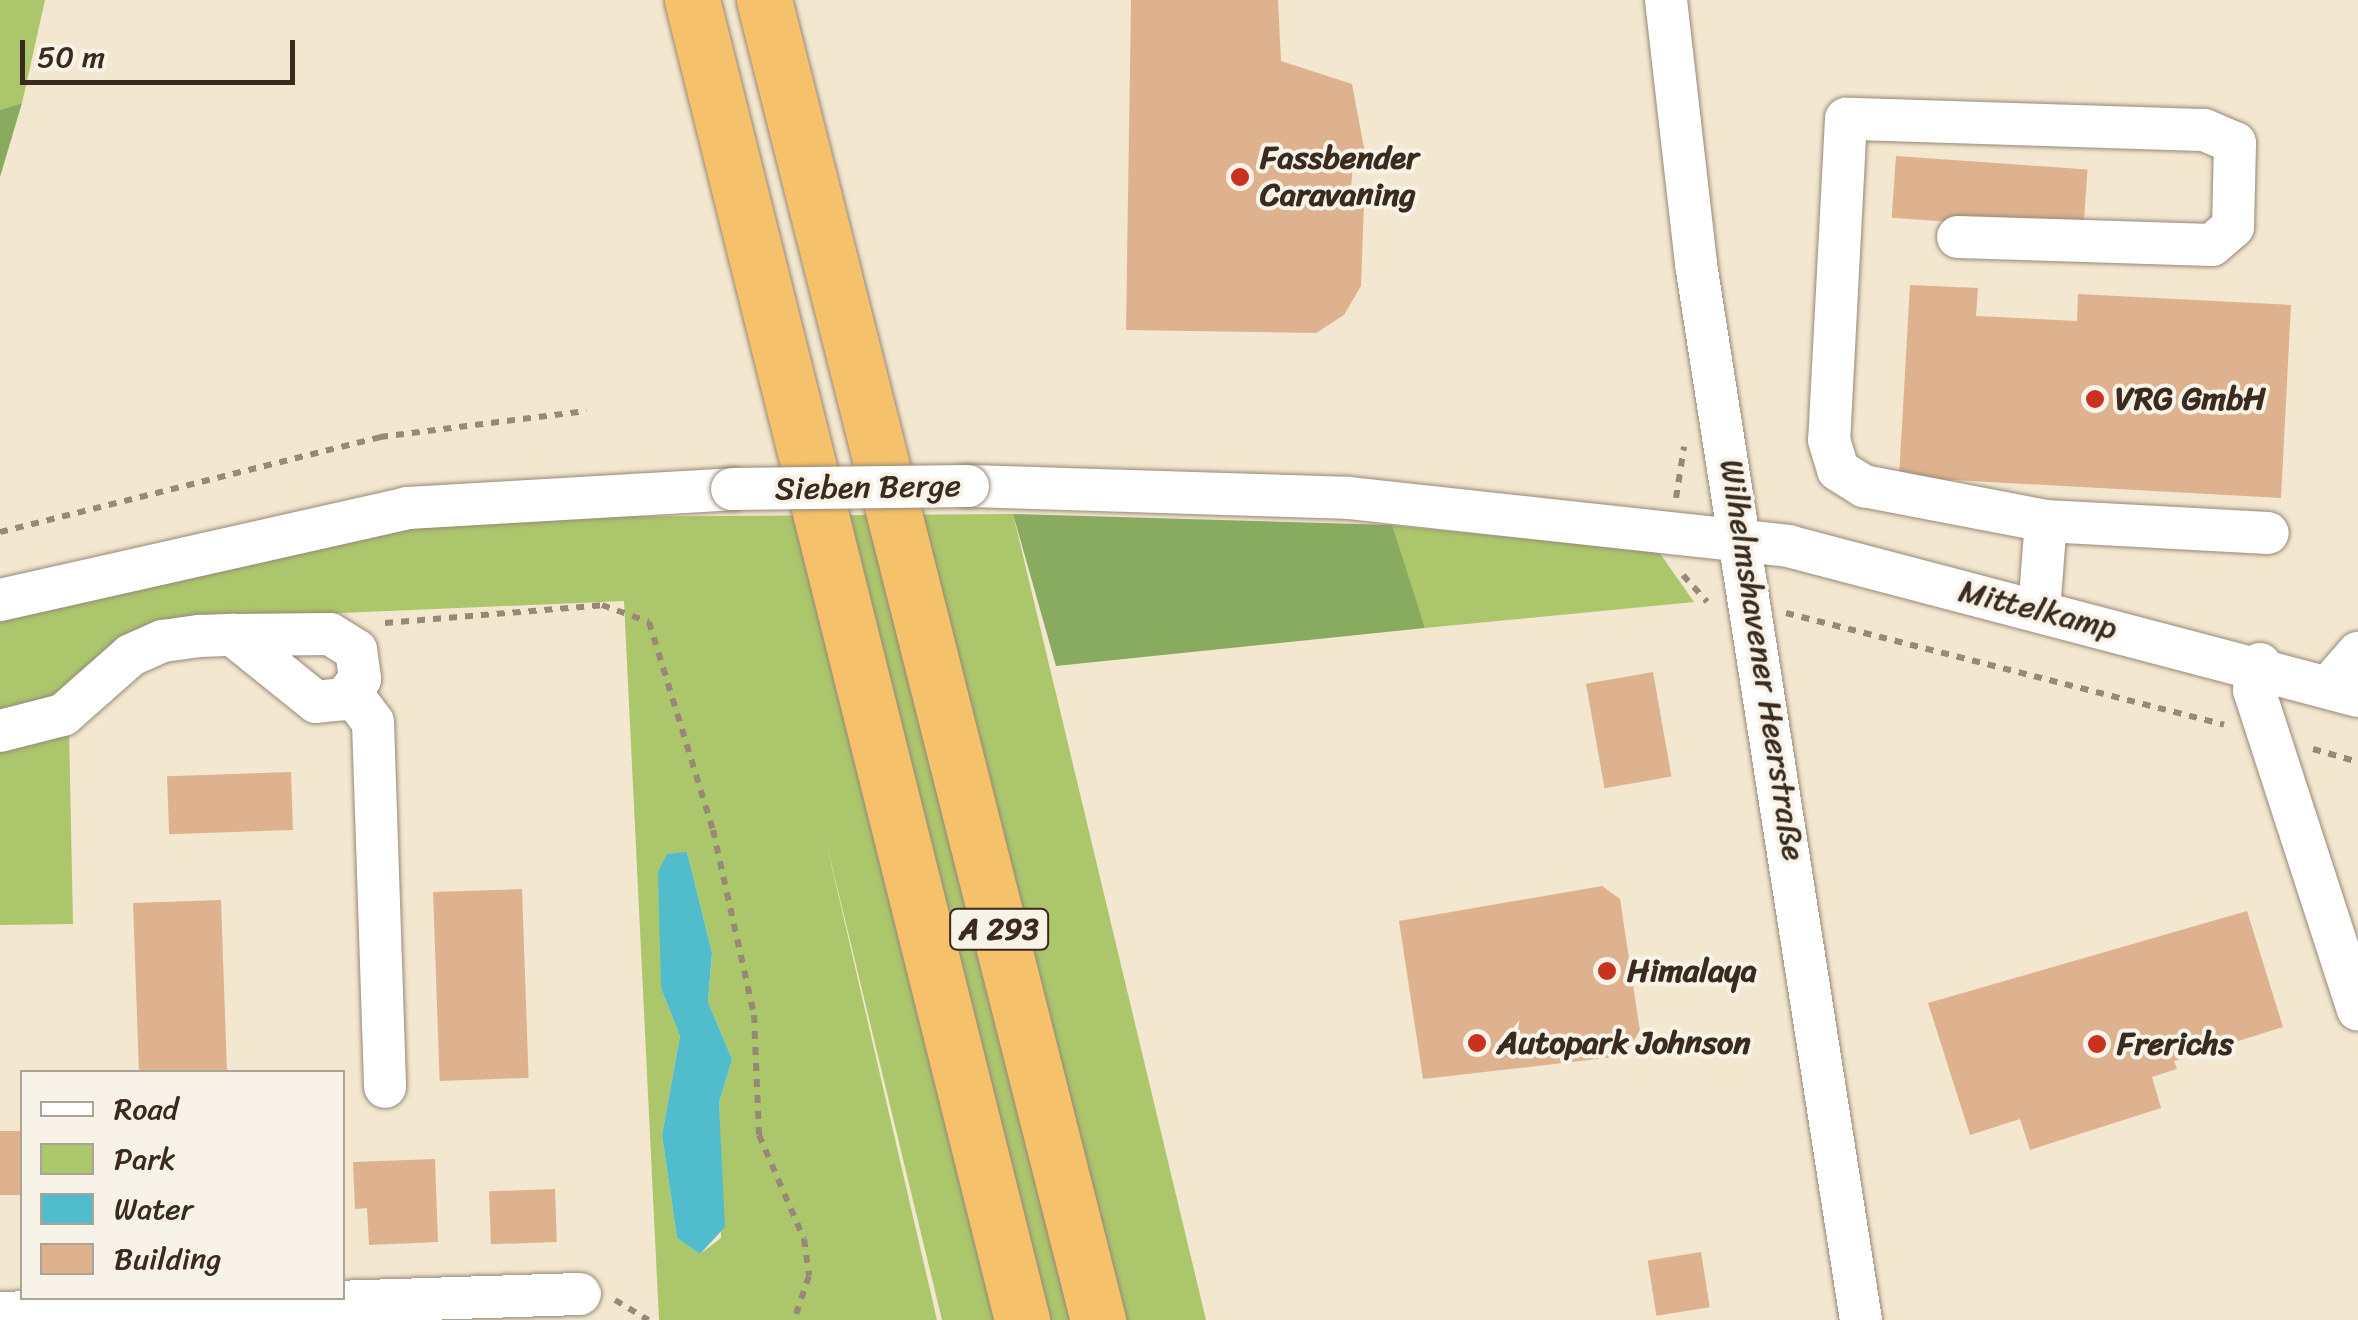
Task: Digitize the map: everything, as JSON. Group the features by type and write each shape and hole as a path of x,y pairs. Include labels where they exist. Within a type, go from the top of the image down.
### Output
{"highway":[{"name":"A 293","path":"692,0 1022,1320"},
{"name":"A 293","path":"764,0 1098,1320"}],"street":[{"name":"Wilhelmshavener Heerstraße","path":"1666,0 1696,264 1746,540 1861,1320"},
{"path":"1958,237 2212,244 2234,227 2235,142 2204,130 1846,118 1829,440 1838,470 1864,486 2046,521 2268,533"},
{"name":"Sieben Berge","path":"0,600 407,508 732,488 968,486 1367,500 1746,540"},
{"path":"2039,611 2046,521"},
{"name":"Mittelkamp","path":"1746,540 2260,664 2344,691 2358,653"},
{"path":"0,731 63,715 132,655 163,641 330,634 350,643 362,669 351,693"},
{"path":"233,636 316,702 351,693"},
{"path":"2260,664 2254,690 2358,1010"},
{"path":"351,693 373,722 385,1087"},
{"path":"0,1313 346,1313 580,1294"}],"path":[{"path":"0,532 380,437 586,410"},
{"path":"350,643 378,623 602,605 649,622 713,830 754,1015 759,1135 804,1239 807,1289 794,1320"},
{"path":"1757,613 1807,612 2358,762"}],"green space":[{"path":"0,0 45,0 22,103 0,110"},
{"path":"22,103 0,177 0,110"},
{"path":"1013,514 1206,1320 942,1320 824,833 937,1320 659,1320 624,601 200,619 54,702 0,714 0,617 412,529 561,517","holes":["687,852 712,953 708,1002 732,1059 719,1103 721,1238 700,1254 677,1238 662,1135 680,1036 661,988"]},
{"path":"1013,514 1392,525 1425,628 1056,666"},
{"path":"1389,525 1659,552 1694,602 1425,628"},
{"path":"69,728 73,924 0,925 0,746 36,744"}],"water":[{"path":"687,852 712,953 708,1002 732,1059 719,1103 725,1227 700,1254 677,1238 662,1135 680,1036 661,988 658,872 667,854"}],"building":[{"name":"Fassbender Caravaning","path":"1131,0 1278,0 1281,61 1352,84 1365,153 1353,163 1351,190 1364,204 1361,286 1344,315 1316,333 1126,330"},
{"path":"1896,156 2088,169 2083,231 1892,218"},
{"name":"VRG GmbH","path":"1910,285 1978,288 1976,316 2077,321 2078,294 2291,305 2281,498 1899,477"},
{"path":"1653,672 1671,776 1604,788 1586,684"},
{"path":"291,772 293,830 169,834 167,776"},
{"path":"1602,886 1620,899 1640,1031 1623,1056 1423,1079 1399,921"},
{"path":"522,889 529,1078 440,1081 433,892"},
{"path":"221,900 227,1070 139,1070 133,903"},
{"name":"Frerichs","path":"2247,911 2283,1027 2174,1061 2177,1069 2152,1077 2161,1108 2030,1150 2020,1119 1970,1135 1928,1003"},
{"path":"0,1131 20,1131 20,1195 0,1195"},
{"path":"435,1159 438,1242 369,1245 367,1208 355,1209 353,1162"},
{"path":"555,1189 557,1242 491,1244 489,1191"},
{"path":"1701,1252 1710,1307 1656,1316 1648,1260"}],"place":[{"name":"Fassbender Caravaning","path":"1240,177"},
{"name":"VRG GmbH","path":"2095,399"},
{"name":"Himalaya","path":"1607,971"},
{"name":"Autopark Johnson","path":"1477,1043"},
{"name":"Frerichs","path":"2097,1044"}]}
